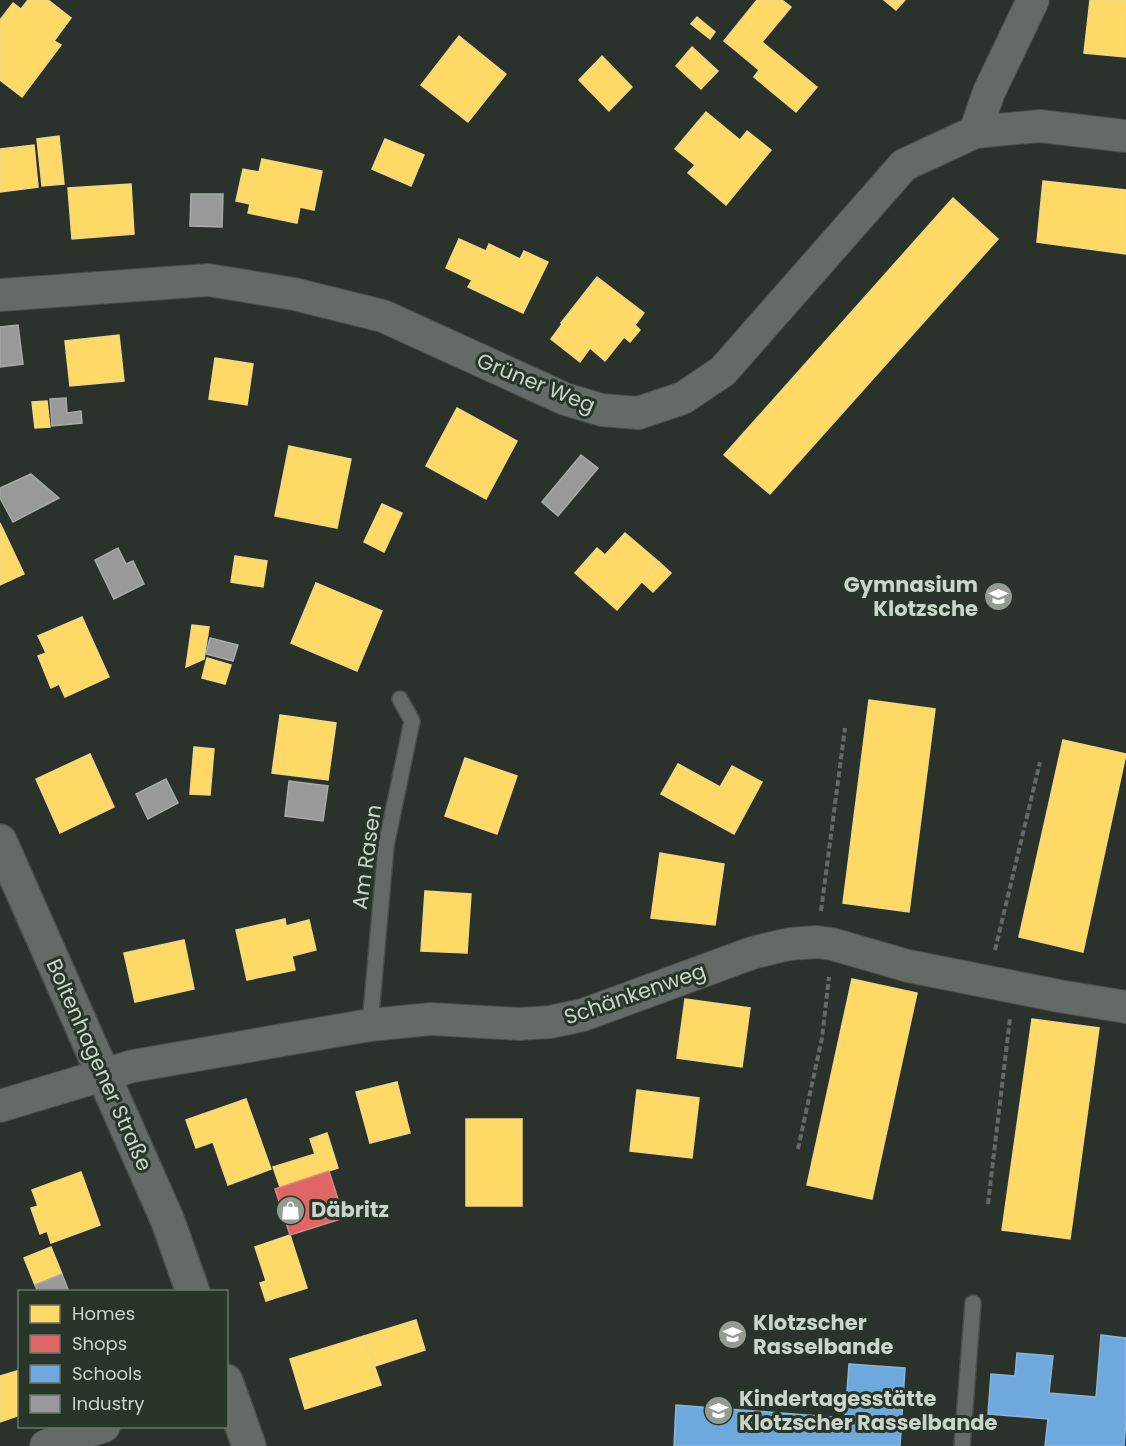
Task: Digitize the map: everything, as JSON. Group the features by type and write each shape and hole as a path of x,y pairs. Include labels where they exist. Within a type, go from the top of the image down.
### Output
{"street":[{"path":"975,132 989,92 1033,0"},
{"name":"Grüner Weg","path":"0,295 208,280 294,294 383,316 564,399 602,410 639,412 683,398 723,371 904,165 975,132 1040,126 1126,136"},
{"name":"Boltenhagener Straße","path":"0,841 167,1219 193,1290"},
{"name":"Schänkenweg","path":"0,1106 133,1066 370,1025 431,1019 519,1024 550,1022 583,1015 753,954 789,944 825,943 908,966 1126,1007"},
{"path":"228,1385 249,1446"},
{"path":"46,1446 98,1428"}],"lane":[{"name":"Am Rasen","path":"370,1025 386,846 412,722 400,699"},
{"path":"962,1446 973,1303"}],"path":[{"path":"798,1149 822,1038 825,943 845,728"},
{"path":"988,1204 1001,985 1040,762"}],"building: Homes":[{"path":"28,0 48,0 71,18 54,41 61,45 22,97 0,80 0,20 13,3 21,9"},
{"path":"757,0 782,0 791,7 762,42 817,87 796,112 754,77 759,70 724,41"},
{"path":"884,0 905,0 896,10"},
{"path":"1090,0 1126,0 1126,57 1084,53"},
{"path":"697,17 715,32 710,39 691,24"},
{"path":"459,36 506,74 468,122 421,85"},
{"path":"692,47 718,71 701,89 676,66"},
{"path":"602,56 632,87 609,111 579,80"},
{"path":"706,112 740,140 747,131 771,150 726,205 688,173 695,165 675,149"},
{"path":"59,136 64,184 42,186 37,139"},
{"path":"385,139 424,155 411,186 372,169"},
{"path":"34,145 38,187 0,192 0,149"},
{"path":"262,159 322,171 314,210 300,207 297,223 248,213 250,204 236,201 243,169 259,172"},
{"path":"1043,181 1126,190 1126,254 1037,242"},
{"path":"131,184 134,234 72,239 68,188"},
{"path":"953,198 998,239 770,494 724,455"},
{"path":"459,239 486,251 489,244 520,259 524,251 548,262 523,313 468,287 472,280 446,268"},
{"path":"597,277 644,313 635,325 640,330 630,342 624,337 605,361 590,348 580,362 551,339"},
{"path":"119,335 124,381 70,386 65,341"},
{"path":"215,358 253,364 247,405 209,399"},
{"path":"47,401 50,427 35,428 32,402"},
{"path":"457,408 517,441 486,499 426,466"},
{"path":"289,446 351,459 337,528 275,516"},
{"path":"382,504 402,513 384,552 364,542"},
{"path":"0,523 24,574 0,585"},
{"path":"625,533 659,562 617,610 575,573 597,548 605,555"},
{"path":"235,556 267,561 263,587 231,582"},
{"path":"659,562 671,573 653,592 642,582"},
{"path":"316,583 382,611 357,671 291,643"},
{"path":"82,617 109,677 65,697 59,684 51,688 38,656 46,653 38,636"},
{"path":"192,625 209,627 204,659 186,667"},
{"path":"207,658 231,665 225,684 202,678"},
{"path":"869,700 935,709 909,912 843,903"},
{"path":"280,715 336,723 328,780 272,773"},
{"path":"1063,740 1126,754 1083,952 1019,937"},
{"path":"194,747 214,749 210,795 190,794"},
{"path":"90,754 114,807 60,833 36,779"},
{"path":"465,758 517,776 497,834 445,816"},
{"path":"678,764 720,787 732,766 762,782 734,834 661,794"},
{"path":"660,853 724,864 715,925 651,918"},
{"path":"425,891 471,894 467,953 421,951"},
{"path":"285,919 286,926 309,920 316,950 292,956 295,970 247,980 236,930"},
{"path":"184,940 194,989 135,1002 124,953"},
{"path":"852,979 917,993 872,1199 807,1185"},
{"path":"685,999 750,1008 742,1067 677,1058"},
{"path":"1032,1019 1099,1028 1070,1239 1002,1230"},
{"path":"397,1082 410,1133 370,1143 356,1092"},
{"path":"637,1090 699,1098 692,1158 630,1151"},
{"path":"246,1099 271,1169 228,1185 213,1142 196,1148 186,1120"},
{"path":"466,1119 522,1119 522,1206 466,1206"},
{"path":"327,1133 338,1168 280,1187 273,1167 315,1154 310,1139"},
{"path":"81,1172 100,1225 51,1243 47,1231 40,1234 31,1208 38,1206 32,1190"},
{"path":"290,1235 307,1288 272,1299 255,1247"},
{"path":"51,1247 62,1274 35,1285 24,1258"},
{"path":"266,1281 272,1299 266,1301 260,1283"},
{"path":"416,1320 425,1350 375,1366 364,1336"},
{"path":"364,1336 381,1385 305,1409 290,1359"},
{"path":"18,1371 18,1416 0,1422 0,1376"}],"building: Shops":[{"path":"329,1171 344,1218 290,1235 275,1189"}],"building: Schools":[{"path":"1101,1335 1126,1338 1124,1446 1045,1446 1048,1419 988,1414 991,1374 1015,1376 1017,1353 1053,1356 1049,1393 1096,1397"},
{"name":"Kindertagesstätte Klotzscher Rasselbande","path":"849,1364 905,1368 900,1446 674,1446 676,1405 845,1418"}],"building: Industry":[{"path":"191,194 223,194 222,227 190,226"},
{"path":"18,325 23,364 0,367 0,327"},
{"path":"66,398 67,413 81,411 82,423 52,426 50,399"},
{"path":"581,455 598,468 558,516 542,502"},
{"path":"31,474 59,498 13,522 0,498 0,488"},
{"path":"118,548 126,564 133,561 144,584 114,599 95,560"},
{"path":"210,638 238,645 233,661 206,654"},
{"path":"166,779 178,803 148,819 136,794"},
{"path":"289,781 328,786 323,821 285,816"},
{"path":"62,1274 68,1290 37,1290 35,1285"}],"place":[{"name":"Gymnasium Klotzsche","path":"999,597"},
{"name":"Däbritz","path":"290,1210"},
{"name":"Klotzscher Rasselbande","path":"732,1335"},
{"name":"Kindertagesstätte Klotzscher Rasselbande","path":"718,1411"}]}
